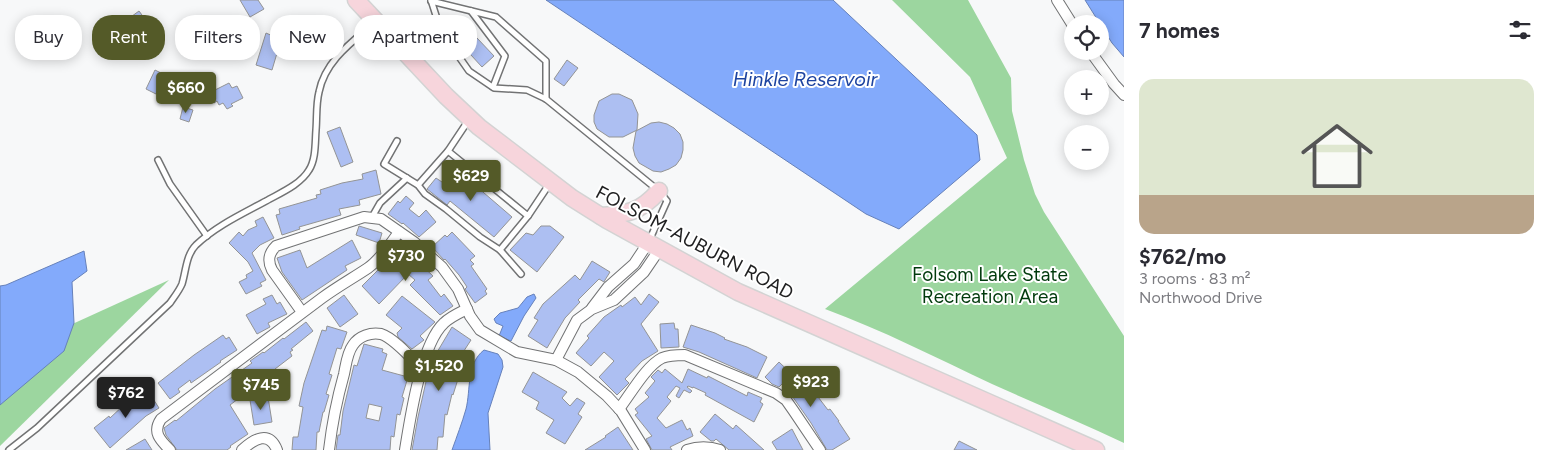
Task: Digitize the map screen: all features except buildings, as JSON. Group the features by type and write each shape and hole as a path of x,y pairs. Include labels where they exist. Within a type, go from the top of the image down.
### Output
{"main road":[{"name":"FOLSOM-AUBURN ROAD","path":"356,0 369,15"},
{"name":"FOLSOM-AUBURN ROAD","path":"413,60 470,118 551,182 601,216 738,292 777,311 1096,450"},
{"path":"601,216 636,210 648,204 659,191"}],"street":[{"path":"1057,0 1066,15"},
{"path":"1097,60 1124,95"},
{"path":"302,312 269,264 272,250 276,246 364,217 381,220 426,252 442,267 458,289 475,324 487,336 517,352 556,360 578,372 619,409 641,448"},
{"path":"170,450 158,438 156,431 157,424 161,418 302,312 345,281 369,267 386,250 399,232"},
{"path":"556,360 577,320 592,309 614,300 644,272 654,246"},
{"path":"405,450 414,399 422,368 437,332 444,323 467,309"},
{"path":"329,450 336,402 349,353 361,337 381,334 390,339 422,368"},
{"path":"619,409 653,364 663,358 685,355 776,393 786,400 820,450"},
{"path":"242,450 257,438 270,440 277,450"},
{"path":"687,450 699,446 720,450"}],"lane":[{"path":"431,0 496,17 546,61 546,99"},
{"path":"431,0 440,31 469,71 493,87 527,90 546,99 659,191 667,201 654,246"},
{"path":"471,10 505,56 493,87"},
{"path":"10,450 170,303 178,292 185,266 194,247 206,236 303,178 310,169 315,151 318,92 326,68 354,40"},
{"path":"418,185 448,151 470,118"},
{"path":"397,141 384,164 418,185 424,194 500,250 521,274"},
{"path":"448,151 528,216"},
{"path":"158,160 170,184 206,236"},
{"path":"372,217 380,203 407,178"},
{"path":"500,250 528,216 551,182"}],"green space":[{"name":"Folsom Lake State Recreation Area","path":"892,0 968,0 1011,78 1012,111 1024,160 1035,194 1044,212 1124,336 1124,443 888,335 825,309 1007,158 970,77"},
{"path":"169,280 0,446 0,357"}],"water":[{"name":"Hinkle Reservoir","path":"546,0 833,0 977,135 980,160 899,229 866,214"},
{"path":"1085,0 1124,0 1124,57 1109,38 1109,15 1094,15"},
{"path":"84,251 87,271 72,282 74,323 64,351 0,405 0,286"},
{"path":"534,294 536,298 511,341 499,336 503,326 496,323 494,319 500,313 518,308 527,297"},
{"path":"484,350 498,354 502,360 503,367 488,413 490,450 452,450 466,409 474,362"}]}
